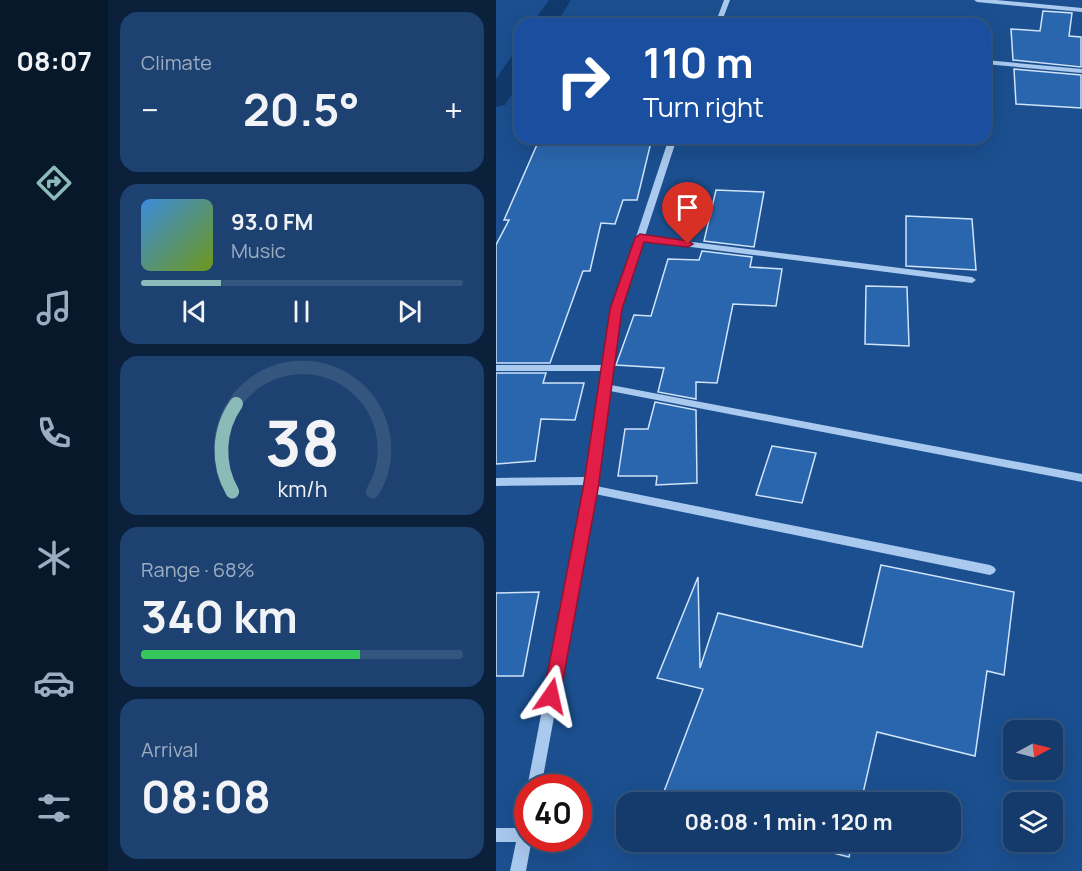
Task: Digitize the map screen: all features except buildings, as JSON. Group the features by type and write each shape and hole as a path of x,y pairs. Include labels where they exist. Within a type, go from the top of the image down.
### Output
{"street":[{"path":"720,18 727,0"},
{"path":"977,0 1081,9"},
{"path":"991,62 1081,70"},
{"path":"537,774 591,485 616,309 671,144"},
{"path":"640,238 972,280"},
{"path":"496,368 608,368"},
{"path":"605,387 1081,478"},
{"path":"496,482 591,485 990,570"},
{"path":"496,835 514,831"},
{"path":"518,871 522,852"}],"waterway":[{"path":"548,18 560,0"},
{"path":"496,99 514,71"}],"route":[{"path":"551,696 590,489 616,309 640,238 688,244"}]}
